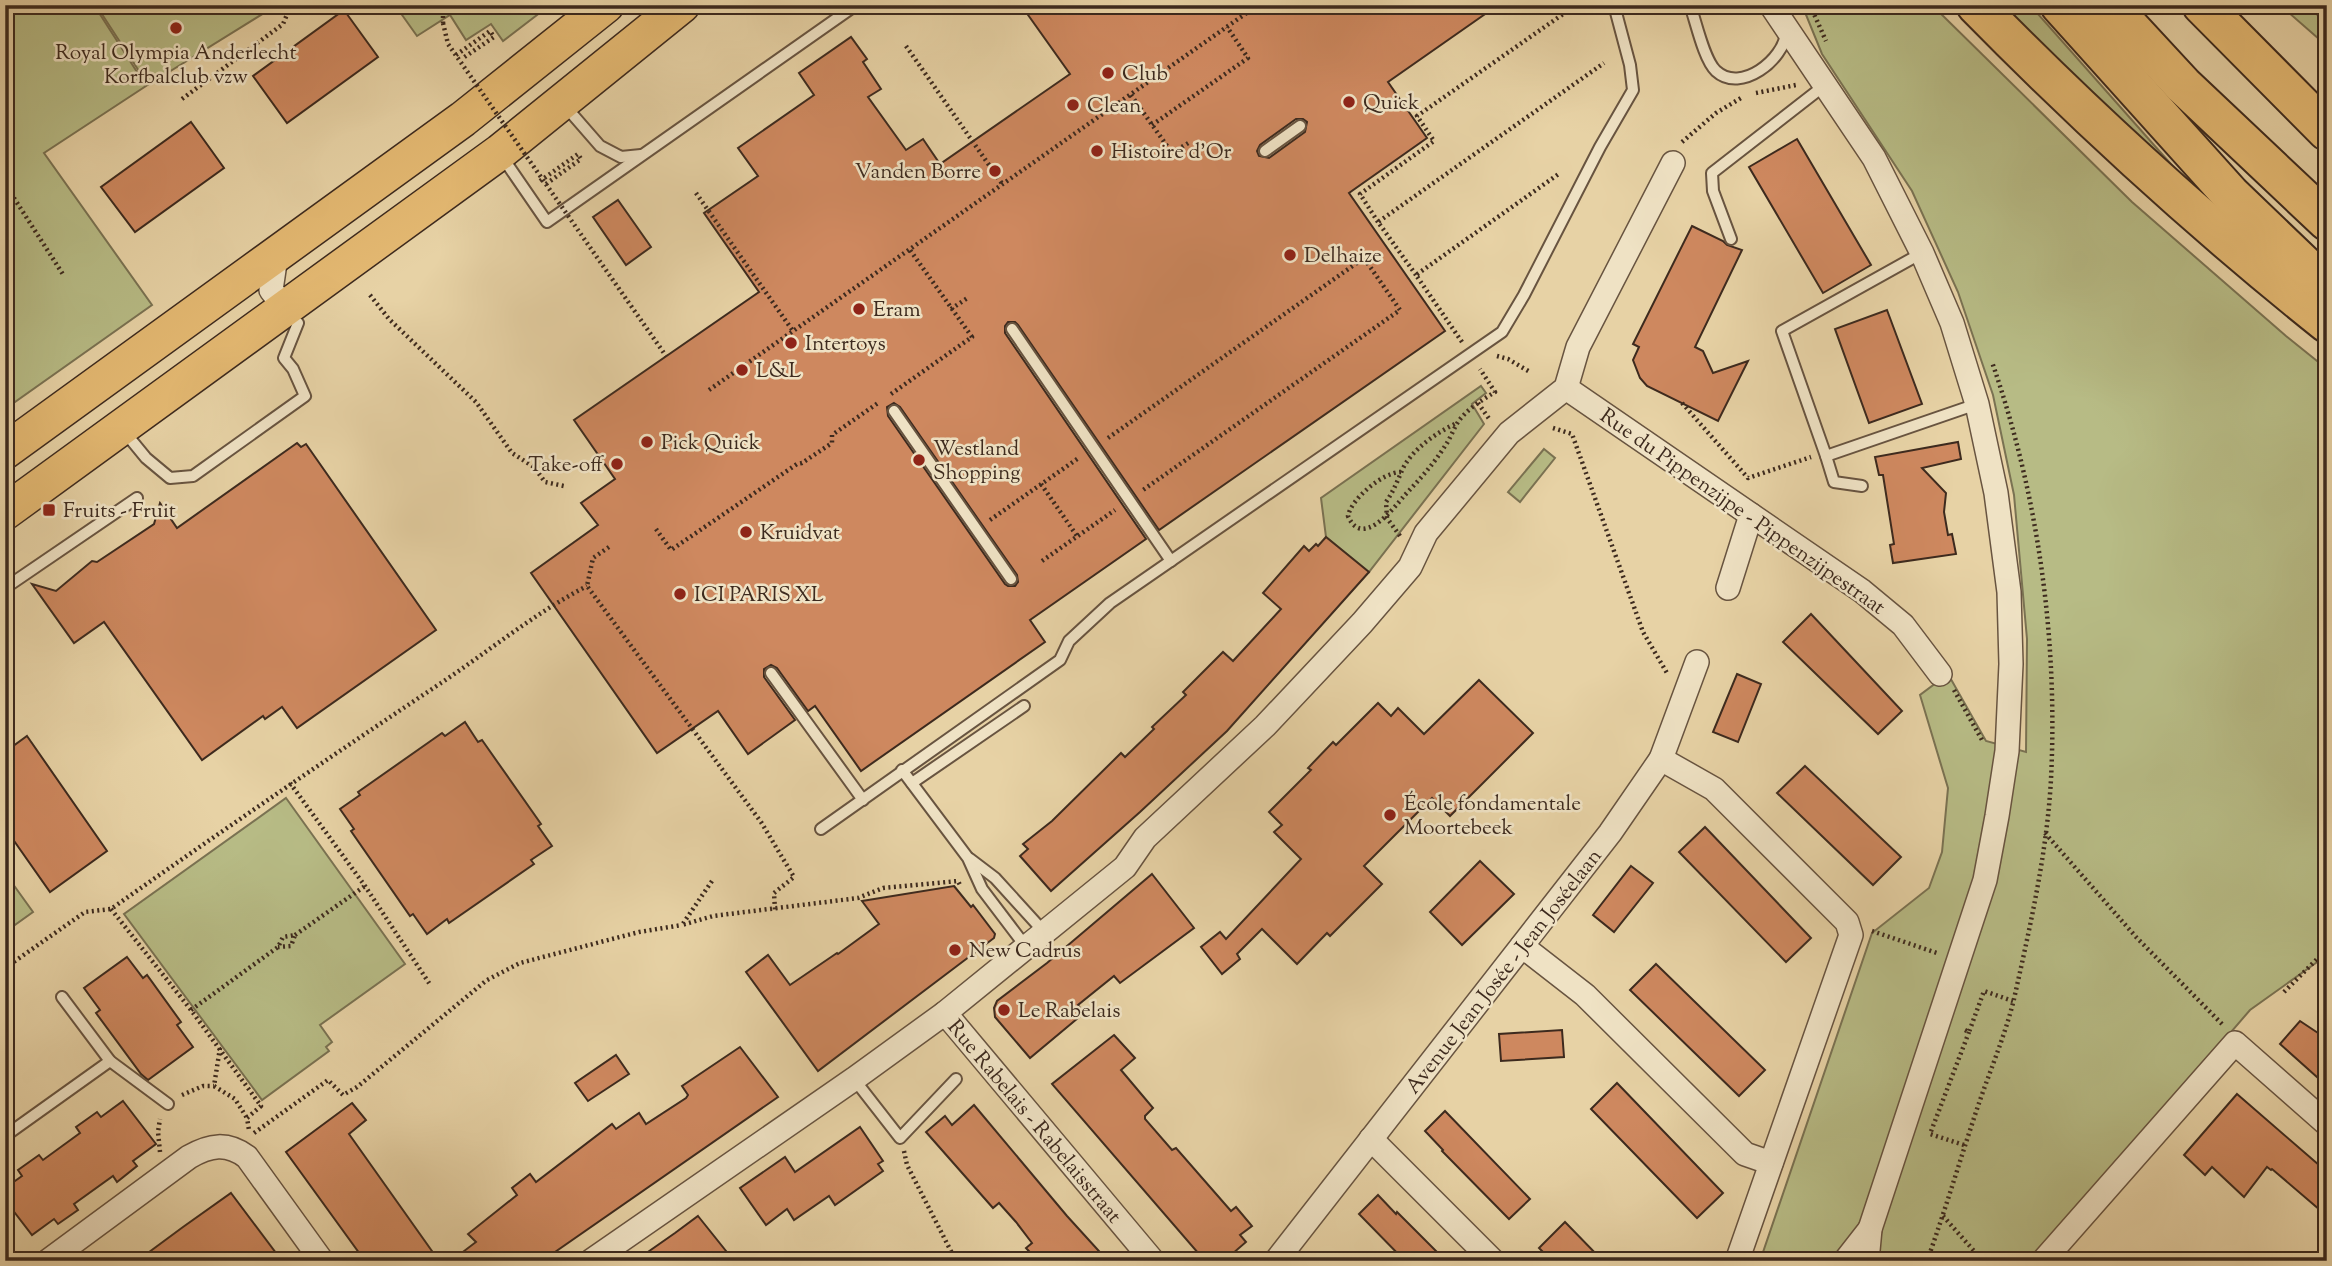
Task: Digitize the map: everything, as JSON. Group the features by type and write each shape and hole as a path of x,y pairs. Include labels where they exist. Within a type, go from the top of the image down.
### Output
{"highway":[{"path":"1976,5 2036,67 2162,186 2327,323"},
{"path":"2060,5 2231,195 2327,287"},
{"path":"2109,5 2183,85 2327,221"},
{"path":"2202,5 2327,131"},
{"path":"2232,35 2327,94"}],"main road":[{"path":"5,450 463,120 606,5"},
{"path":"5,512 121,428 292,316 682,5"}],"street":[{"path":"1771,5 1874,158 1922,253 1952,323 1977,404 1996,494 2009,592 2011,664 1997,751 1997,816 1984,880 1870,1229 1867,1261"},
{"path":"591,1261 945,1013 1125,867 1145,838 1265,726 1362,623 1410,567 1426,533 1510,433 1566,388 1578,347 1679,156"},
{"path":"276,256 271,290 292,316"},
{"name":"Rue du Pippenzijpe - Pippenzijpestraat","path":"1566,388 1862,591 1903,625 1941,674"},
{"path":"1728,588 1751,515"},
{"name":"Avenue Jean Josée - Jean Joséelaan","path":"1276,1261 1610,832 1661,759 1697,662"},
{"path":"1661,759 1714,789 1847,922 1862,933 1771,1163 1737,1261"},
{"path":"1522,946 1585,995 1745,1154 1771,1163"},
{"name":"Rue Rabelais - Rabelaisstraat","path":"945,1013 1153,1261"},
{"path":"2043,1261 2232,1046 2327,1124"},
{"path":"1371,1139 1493,1261"},
{"path":"48,1261 189,1157 211,1147 223,1146 232,1147 247,1157 322,1261"},
{"path":"1845,1261 1870,1229"}],"lane":[{"path":"500,152 547,222 856,5"},
{"path":"821,829 1060,660 1069,641 1110,603 1502,332 1633,90 1630,65 1614,5"},
{"path":"1690,5 1710,62 1724,76 1748,76 1762,68 1777,54 1785,41 1786,27"},
{"path":"1731,239 1713,191 1712,173 1825,85"},
{"path":"563,102 600,146 621,157 644,155"},
{"path":"1265,151 1300,126"},
{"path":"1862,486 1835,482 1782,331 1922,253"},
{"path":"121,428 146,458 170,478 193,476 305,396 293,369 284,358 292,316"},
{"path":"1012,329 1171,561"},
{"path":"1826,454 1977,404"},
{"path":"894,411 1011,579"},
{"path":"5,588 137,498"},
{"path":"771,673 863,800"},
{"path":"912,783 1024,706"},
{"path":"902,771 968,858 982,889 1035,940"},
{"path":"968,858 995,878 1035,940"},
{"path":"62,998 110,1061 168,1104"},
{"path":"5,1136 110,1061"},
{"path":"854,1079 900,1138 956,1079"}],"path":[{"path":"182,99 283,24 292,5"},
{"path":"443,5 443,23 448,44 666,356"},
{"path":"709,390 1248,12 1244,5"},
{"path":"1464,344 1360,194 1434,141 1417,116 1566,12 1562,5"},
{"path":"1152,125 1248,58 1227,27"},
{"path":"456,55 490,31 494,37 463,58"},
{"path":"906,46 1003,185"},
{"path":"1378,222 1604,62"},
{"path":"1753,94 1798,85 1802,81"},
{"path":"1131,95 1172,153 1190,142"},
{"path":"1679,156 1681,141 1734,100 1743,97"},
{"path":"5,126 8,131 5,132"},
{"path":"539,182 578,154 581,159 546,184"},
{"path":"1416,275 1560,173"},
{"path":"5,184 64,276"},
{"path":"696,193 793,331"},
{"path":"656,529 671,550 832,443 832,435 972,337 910,250"},
{"path":"1097,445 1364,258 1400,310 1133,497"},
{"path":"370,295 388,319 476,402 512,453 534,467 545,482 564,486"},
{"path":"951,309 969,297"},
{"path":"1493,355 1508,359 1530,372"},
{"path":"1396,530 1387,517 1386,502 1395,489 1401,472 1418,448 1443,429 1458,422 1478,403 1495,392 1477,363 1485,360"},
{"path":"1478,403 1488,419 1494,421"},
{"path":"1682,403 1748,478 1826,454"},
{"path":"1401,472 1390,474 1361,495 1349,508 1348,516 1352,525 1372,527 1387,517 1428,471 1447,444 1458,422"},
{"path":"1542,425 1572,434 1643,632 1663,668 1686,695"},
{"path":"990,520 1086,453"},
{"path":"1041,484 1077,536"},
{"path":"1042,561 1122,505"},
{"path":"609,547 593,558 587,586 779,849 794,877 774,893 775,910"},
{"path":"5,968 85,912 111,909 290,783 442,683 563,598 587,586"},
{"path":"1941,674 1947,677 1997,751"},
{"path":"290,783 365,886 431,986"},
{"path":"2045,833 2136,937 2223,1024 2232,1046"},
{"path":"682,925 712,881"},
{"path":"220,1048 214,1086 235,1099 247,1118 247,1126 252,1135 328,1080 343,1095 357,1087 487,980 520,963 713,916 858,898 883,888 957,881 965,891"},
{"path":"191,1010 278,947 283,937 295,935 365,886"},
{"path":"111,909 220,1048 261,1106 247,1118"},
{"path":"1862,933 1944,955"},
{"path":"278,947 290,946 295,935"},
{"path":"2284,992 2327,949"},
{"path":"1965,1146 1930,1134 1984,991 2013,1002"},
{"path":"900,1138 907,1165 956,1261"},
{"path":"1943,1216 1983,1261"}],"green space":[{"path":"5,5 94,5 146,86 44,153 152,305 5,409"},
{"name":"Royal Olympia Anderlecht Korfbalclub vzw","path":"96,5 277,5 148,85"},
{"path":"395,5 550,5 503,41 491,24 466,40 450,15 417,36"},
{"path":"1802,5 1932,5 2132,202 2327,369 2327,955 2250,1010 2034,1261 1760,1261 1872,933 1929,888 1942,852 1948,788 1920,695 1948,674 1986,741 2026,752 2027,639 2014,495 1993,395 1958,292 1912,191 1822,54"},
{"path":"1997,5 2030,5 2177,171 2129,134"},
{"path":"2280,5 2310,5 2327,28 2327,46"},
{"path":"1481,386 1486,393 1472,404 1484,424 1369,572 1326,537 1321,498"},
{"path":"1544,449 1555,458 1520,502 1508,492"},
{"path":"286,798 405,964 320,1025 332,1042 326,1047 329,1051 262,1100 124,914"},
{"path":"5,873 33,912 5,932"}],"building":[{"path":"1021,5 1498,5 1388,82 1427,138 1349,193 1445,331 1159,530 1018,325 1008,322 1005,333 1146,539 1030,620 1045,642 861,771 815,706 808,711 777,668 771,665 764,669 764,677 795,720 748,754 718,711 657,753 531,573 598,525 581,503 615,479 574,420 759,292 704,213 758,176 738,148 814,95 799,73 851,37 867,59 863,62 881,89 868,97 906,150 923,139 940,164 1070,74","holes":["1296,119 1307,122 1305,132 1269,158 1259,156 1257,151 1260,145","894,403 900,407 1017,575 1018,582 1015,586 1005,584 888,416 887,407"]},
{"path":"344,10 378,57 287,123 253,76"},
{"path":"191,122 224,168 135,232 101,187"},
{"path":"1797,139 1871,265 1823,293 1749,167"},
{"path":"618,200 651,247 626,265 593,217"},
{"path":"1692,226 1742,250 1695,347 1703,351 1713,373 1748,361 1718,421 1647,386 1640,378 1633,360 1639,347 1633,344"},
{"path":"1887,310 1922,404 1869,423 1835,329"},
{"path":"1958,442 1961,459 1922,468 1946,493 1944,512 1948,535 1952,534 1956,554 1893,563 1890,545 1894,544 1883,475 1879,475 1875,457"},
{"path":"297,443 301,447 306,444 436,630 297,728 282,707 265,719 263,716 202,760 104,622 74,643 32,584 56,591 92,561 97,562 154,524 160,503 177,528"},
{"path":"1326,537 1369,572 1227,731 1051,891 1020,856 1028,849 1023,844 1052,821 1121,753 1125,757 1186,695 1183,692 1223,652 1233,661 1281,609 1263,593 1304,546 1309,551"},
{"path":"1811,614 1902,711 1878,734 1783,642"},
{"path":"1737,674 1761,684 1738,742 1713,732"},
{"path":"1479,680 1533,733 1450,816 1432,798 1364,866 1382,884 1330,936 1327,933 1297,964 1262,929 1237,954 1240,959 1222,974 1201,947 1220,932 1226,939 1301,859 1274,832 1282,825 1269,812 1311,770 1308,768 1333,742 1336,745 1378,703 1391,716 1398,708 1424,734"},
{"path":"465,722 478,742 482,740 541,824 538,826 552,846 531,860 534,864 449,923 447,919 427,934 413,914 410,916 351,831 354,829 340,809 360,795 358,792 442,733 445,736"},
{"path":"27,736 107,851 50,892 5,828 5,752"},
{"path":"1805,766 1901,857 1873,885 1777,793"},
{"path":"1705,827 1811,938 1786,962 1679,852"},
{"path":"1480,861 1514,894 1462,945 1430,912"},
{"path":"1631,866 1653,883 1614,932 1593,915"},
{"path":"1152,874 1194,928 1120,983 1114,976 1078,1005 1084,1013 1030,1058 995,1017 994,1008 997,1001 1047,963"},
{"path":"954,886 971,907 973,905 995,934 994,938 818,1071 746,972 768,955 790,985 879,924 862,901"},
{"path":"127,957 143,978 147,975 181,1022 177,1025 193,1047 148,1080 96,1013 100,1010 84,988"},
{"path":"1656,964 1765,1070 1739,1096 1630,990"},
{"path":"2300,1021 2327,1039 2327,1086 2280,1044"},
{"path":"1562,1030 1564,1057 1501,1061 1499,1034"},
{"path":"1114,1035 1135,1058 1121,1070 1153,1108 1145,1119 1172,1150 1176,1148 1231,1211 1236,1207 1252,1226 1240,1235 1246,1242 1224,1261 1205,1261 1052,1084"},
{"path":"740,1047 778,1097 542,1261 451,1261 476,1242 468,1234 517,1195 512,1188 530,1174 536,1182 612,1124 616,1129 639,1113 646,1124 686,1098 688,1095 682,1086"},
{"path":"616,1055 629,1074 588,1101 575,1083"},
{"path":"1617,1083 1723,1193 1697,1218 1591,1109"},
{"path":"2237,1094 2327,1172 2327,1216 2272,1169 2267,1167 2244,1197 2212,1167 2205,1175 2184,1155"},
{"path":"123,1101 156,1144 133,1161 137,1166 117,1182 113,1176 74,1204 78,1210 58,1224 54,1219 32,1235 5,1200 5,1188 22,1176 18,1170 39,1155 43,1160 80,1133 76,1127 97,1112 101,1117"},
{"path":"352,1103 366,1120 349,1134 439,1261 365,1261 286,1152"},
{"path":"974,1105 1108,1261 1038,1261 1026,1248 1032,1243 1016,1222 999,1203 993,1208 926,1132 945,1116 952,1125"},
{"path":"1445,1111 1530,1199 1509,1219 1425,1131"},
{"path":"860,1127 883,1161 878,1164 883,1171 835,1205 829,1196 794,1220 787,1209 766,1225 740,1188 785,1157 795,1172"},
{"path":"231,1193 282,1261 137,1261 183,1227"},
{"path":"1378,1195 1446,1261 1405,1261 1359,1214"},
{"path":"698,1216 734,1261 635,1261 675,1233"},
{"path":"1565,1222 1603,1261 1552,1261 1539,1248"}],"place":[{"name":"Royal Olympia Anderlecht Korfbalclub vzw","path":"176,28"},
{"name":"Club","path":"1108,73"},
{"name":"Quick","path":"1349,102"},
{"name":"Clean","path":"1073,105"},
{"name":"Histoire d'Or","path":"1097,151"},
{"name":"Vanden Borre","path":"995,171"},
{"name":"Delhaize","path":"1290,255"},
{"name":"Eram","path":"859,309"},
{"name":"Intertoys","path":"791,343"},
{"name":"L&L","path":"742,370"},
{"name":"Pick Quick","path":"647,442"},
{"name":"Westland Shopping","path":"919,460"},
{"name":"Take-off","path":"617,464"},
{"name":"Fruits - Fruit","path":"49,510"},
{"name":"Kruidvat","path":"746,532"},
{"name":"ICI PARIS XL","path":"680,594"},
{"name":"École fondamentale Moortebeek","path":"1390,815"},
{"name":"New Cadrus","path":"955,950"},
{"name":"Le Rabelais","path":"1004,1010"}]}
